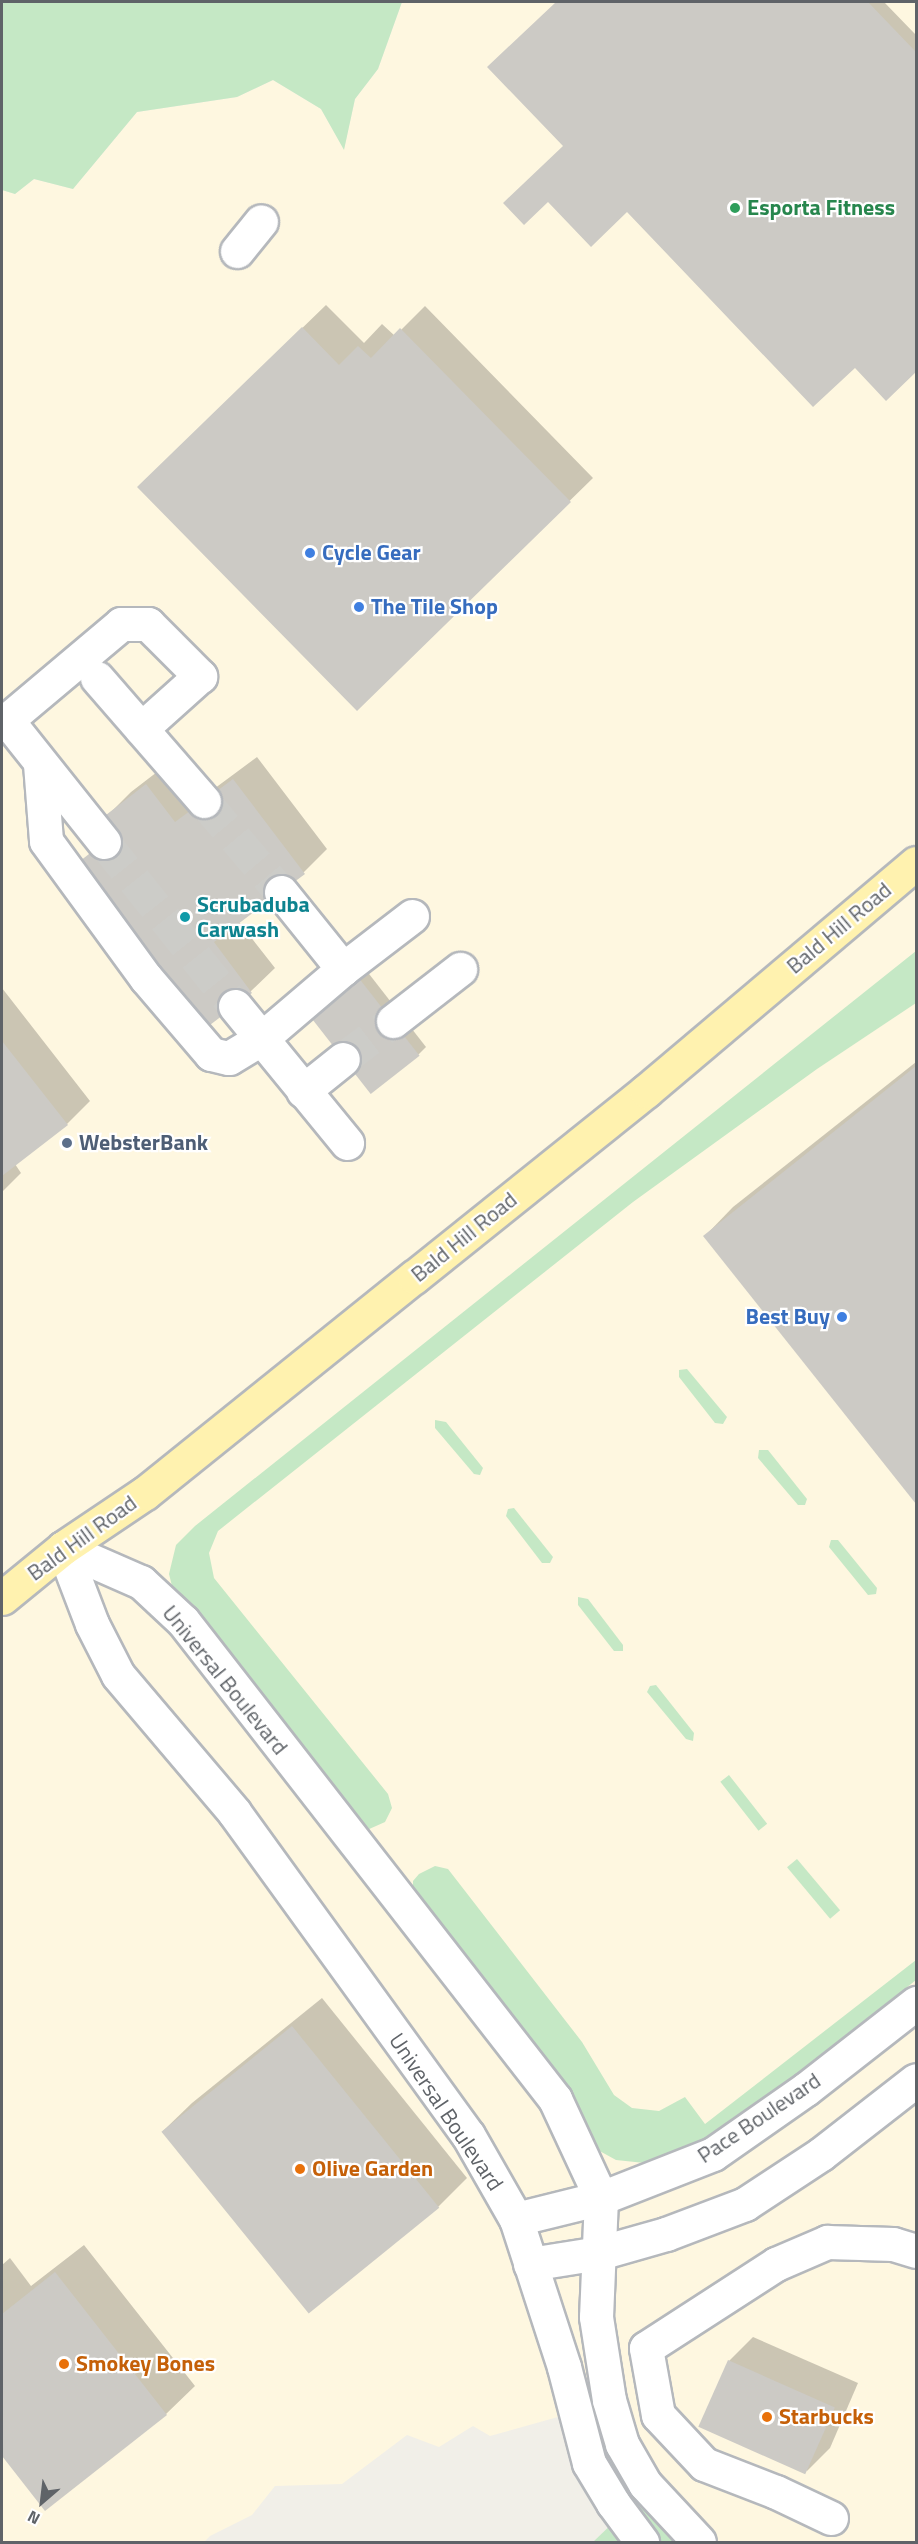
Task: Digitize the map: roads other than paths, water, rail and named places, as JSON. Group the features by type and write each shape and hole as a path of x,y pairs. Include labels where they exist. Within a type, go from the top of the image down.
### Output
{"main road":[{"name":"Bald Hill Road","path":"2,1598 63,1548 145,1493 646,1091 916,863"}],"street":[{"path":"237,251 261,220"},
{"path":"104,842 7,720 121,624 148,624 200,676 141,729"},
{"path":"97,678 204,801"},
{"path":"40,764 46,842 146,978 211,1054 229,1058 262,1038 343,969 412,916"},
{"path":"281,892 343,969"},
{"path":"393,1021 460,969"},
{"path":"235,1006 346,1143"},
{"path":"303,1091 343,1059"},
{"name":"Universal Boulevard","path":"63,1548 141,1582 183,1621 555,2099 601,2198 596,2317 609,2400 622,2444 645,2484 699,2542"},
{"name":"Universal Boulevard","path":"63,1548 92,1624 118,1675 234,1812 468,2135 516,2219 564,2367 589,2463 613,2503 642,2542"},
{"name":"Pace Boulevard","path":"516,2219 601,2198 713,2154 806,2089 916,2003"},
{"path":"530,2264 598,2253 666,2234 745,2204 821,2154 916,2080"},
{"path":"831,2518 776,2492 704,2464 658,2415 646,2348 776,2264 827,2242 893,2244 916,2251"}],"tunnel":[{"path":"204,801 281,892"},
{"path":"104,842 235,1006"},
{"path":"343,1059 393,1021"}],"place":[{"name":"Esporta Fitness","path":"735,208"},
{"name":"Cycle Gear","path":"310,553"},
{"name":"The Tile Shop","path":"359,607"},
{"name":"Scrubaduba Carwash","path":"185,917"},
{"name":"WebsterBank","path":"67,1143"},
{"name":"Best Buy","path":"842,1317"},
{"name":"Olive Garden","path":"300,2169"},
{"name":"Smokey Bones","path":"64,2364"},
{"name":"Starbucks","path":"767,2417"}]}
